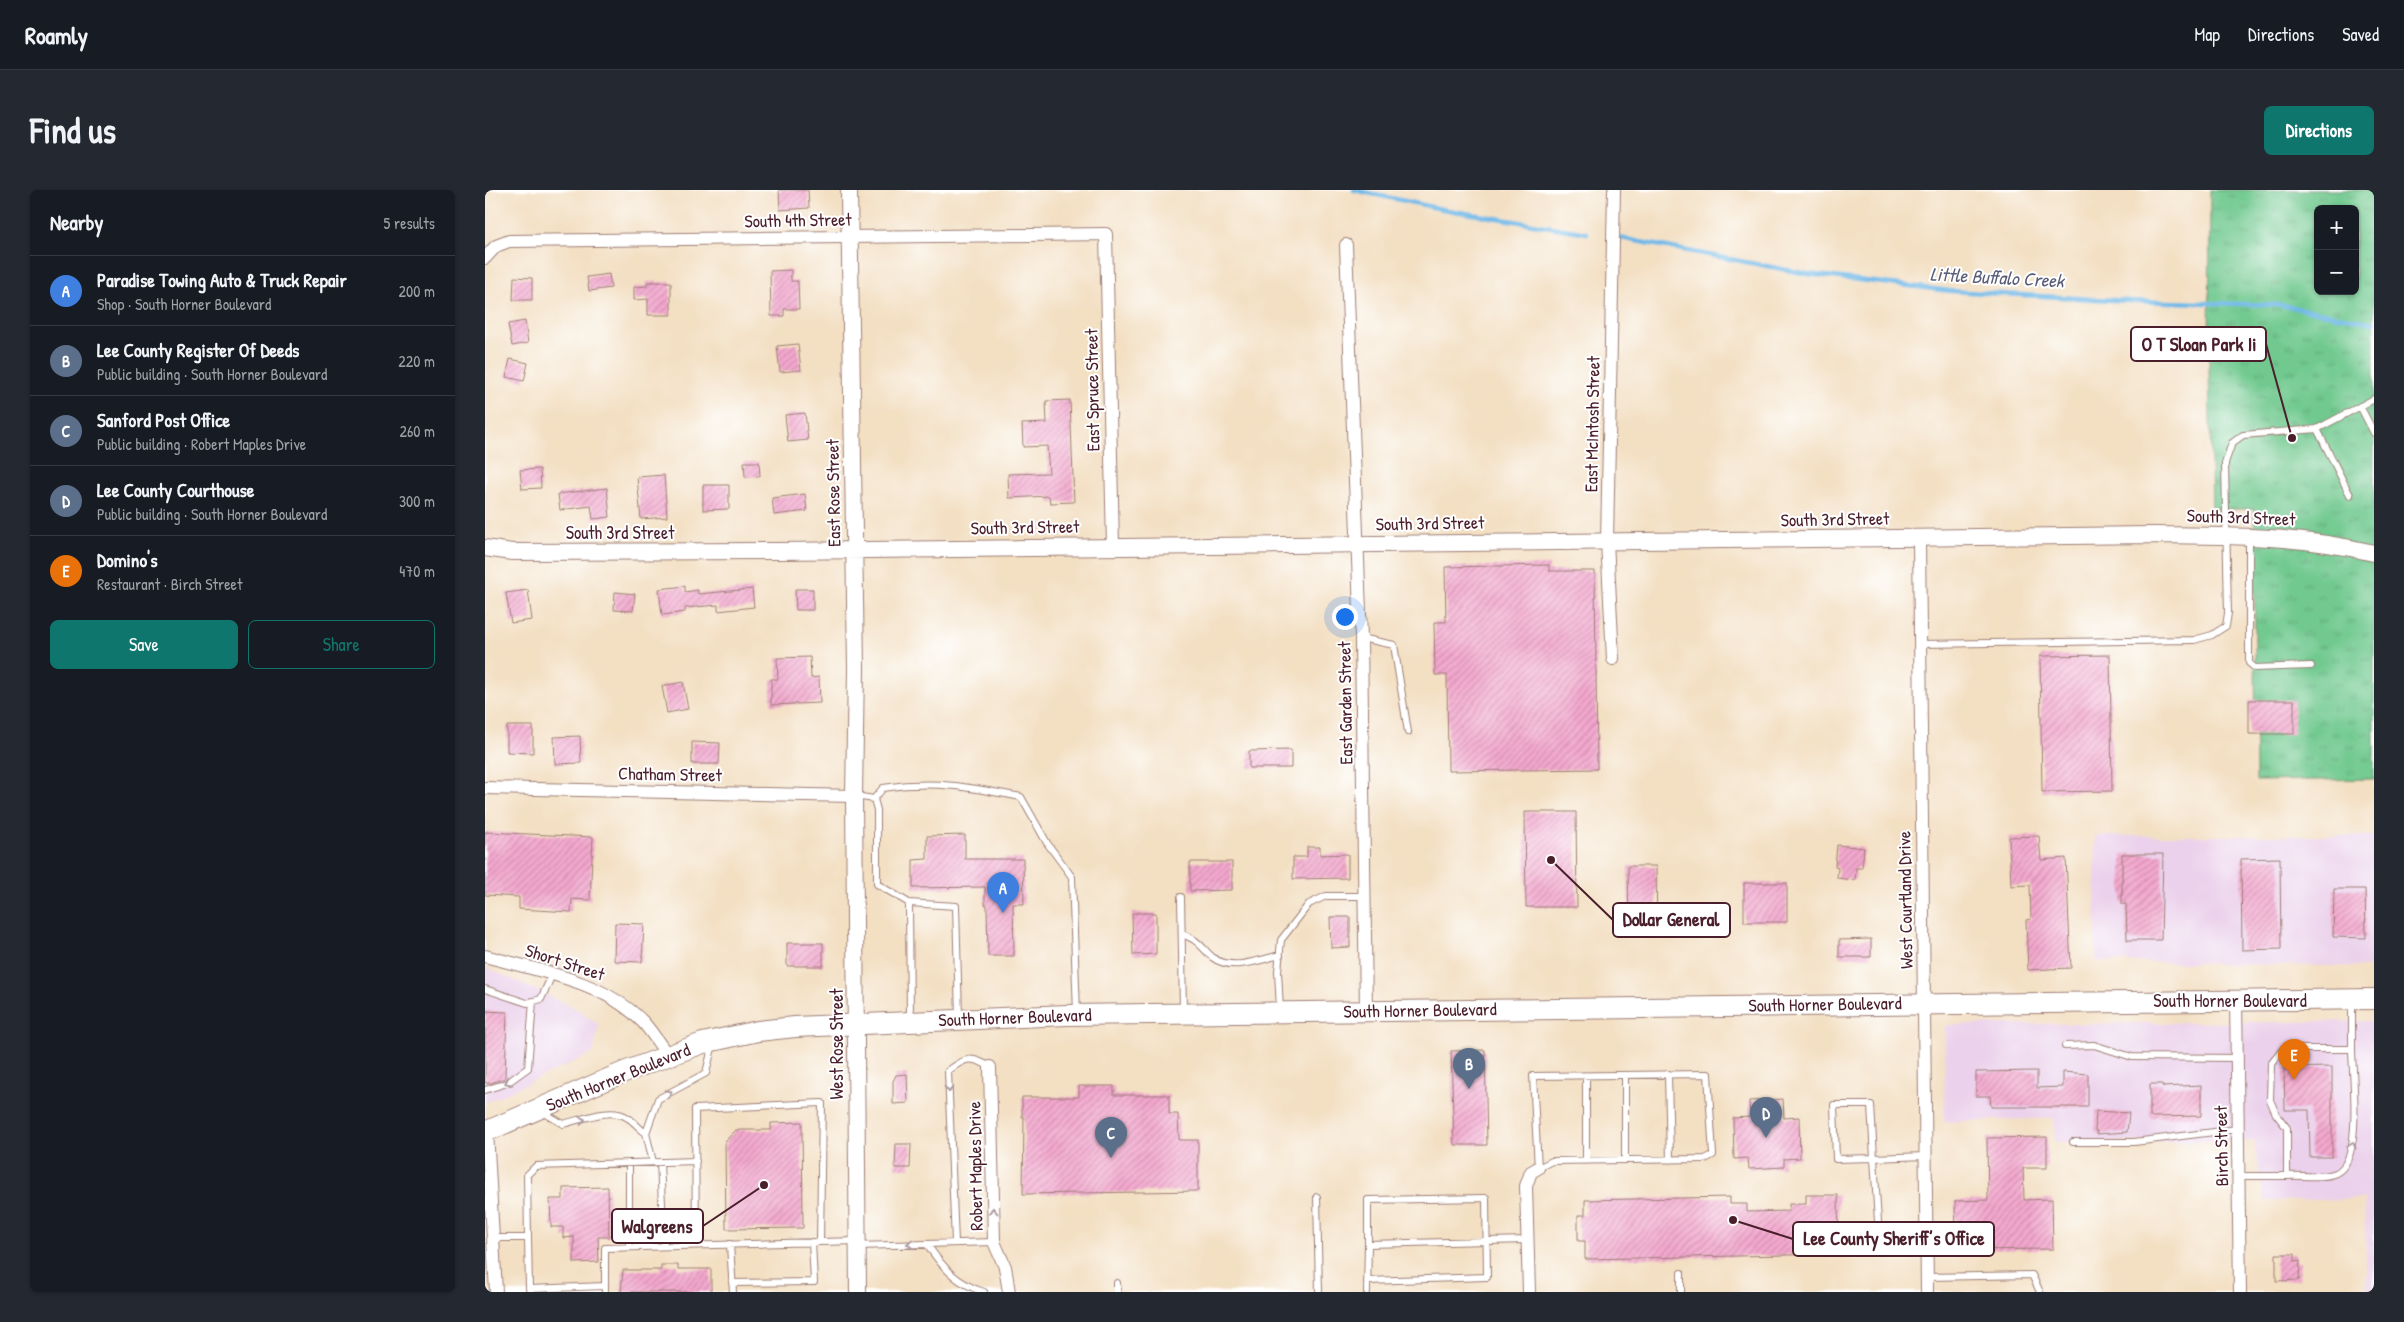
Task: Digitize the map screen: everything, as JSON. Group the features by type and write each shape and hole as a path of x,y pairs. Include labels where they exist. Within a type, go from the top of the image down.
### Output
{"main road":[{"name":"South Horner Boulevard","path":"486,1132 668,1056 714,1040 758,1031 856,1024 1077,1014 2236,999 2374,999"}],"street":[{"name":"East Rose Street","path":"849,190 856,668 854,796"},
{"name":"East McIntosh Street","path":"1613,659 1607,541 1614,190"},
{"name":"South 4th Street","path":"488,253 509,241 1106,234"},
{"name":"East Spruce Street","path":"1106,234 1113,546"},
{"name":"East Garden Street","path":"1346,245 1359,544 1367,1010"},
{"name":"South 3rd Street","path":"485,548 511,552 854,550 2249,536 2302,539 2374,553"},
{"name":"West Courtland Drive","path":"1919,538 1927,1292"},
{"name":"Chatham Street","path":"485,788 854,796"},
{"name":"West Rose Street","path":"854,796 858,1292"},
{"name":"Short Street","path":"485,956 594,987 619,1002 643,1022 668,1056"},
{"name":"Birch Street","path":"2236,999 2240,1292"},
{"name":"Robert Maples Drive","path":"990,1067 994,1242 1005,1267 1009,1292"},
{"path":"486,1132 490,1244 496,1292"},
{"path":"1529,1292 1526,1186 1531,1172 1538,1168"}],"lane":[{"path":"1920,644 2194,640 2212,635 2226,626 2229,613 2225,462 2232,443 2243,435 2317,429 2374,399"},
{"path":"2360,406 2374,433"},
{"path":"2317,429 2350,495"},
{"path":"2249,536 2249,663 2255,668 2311,666"},
{"path":"1361,638 1394,645 1408,732"},
{"path":"874,799 883,788 914,783 964,785 1021,797 1047,842 1072,877 1077,1014"},
{"path":"854,796 874,799"},
{"path":"874,799 877,810 877,884 909,903 956,906 959,1019"},
{"path":"1280,1012 1281,940 1309,904 1326,896 1366,896"},
{"path":"1181,897 1183,1013"},
{"path":"909,903 911,1022"},
{"path":"1182,934 1197,940 1213,957 1223,963 1239,964 1280,955"},
{"path":"485,989 510,999 527,1003 541,999 551,975"},
{"path":"2239,1176 2328,1175 2337,1173 2349,1162 2354,1138 2352,999"},
{"path":"485,1090 507,1083 528,1068 533,1001"},
{"path":"646,1133 658,1098 706,1073 714,1040"},
{"path":"2065,1046 2093,1045 2132,1057 2237,1058"},
{"path":"2287,1176 2287,1128 2270,1100 2271,1064 2283,1049 2352,1049"},
{"path":"955,1242 948,1072 963,1060 977,1059 990,1067"},
{"path":"1668,1074 1670,1160"},
{"path":"1668,1074 1708,1074 1713,1156 1705,1159 1552,1161 1538,1168 1533,1076 1668,1074"},
{"path":"1625,1075 1625,1160"},
{"path":"1585,1161 1586,1076"},
{"path":"696,1245 695,1109 822,1103 820,1242"},
{"path":"1879,1238 1874,1158 1871,1105 1834,1105 1836,1159 1874,1158 1925,1156"},
{"path":"538,1109 563,1124 610,1113 619,1114 628,1118 646,1133 656,1162 664,1246"},
{"path":"2073,1142 2134,1142 2238,1129"},
{"path":"695,1161 535,1166 531,1169 527,1175 529,1289 605,1289 605,1248 812,1242 927,1244 994,1242"},
{"path":"629,1163 629,1247"},
{"path":"1317,1197 1319,1292"},
{"path":"1367,1281 1487,1277 1486,1198 1368,1200 1369,1244 1367,1281 1367,1292"},
{"path":"490,1244 528,1238"},
{"path":"1369,1244 1528,1240"},
{"path":"732,1283 814,1282 812,1242"},
{"path":"730,1244 733,1292"},
{"path":"927,1244 948,1272 959,1282 984,1292"},
{"path":"1681,1273 1681,1292"},
{"path":"1927,1277 2032,1275 2040,1292"},
{"path":"1117,1282 1117,1292"}],"shaded area":[{"path":"2095,836 2374,836 2374,967 2096,961"},
{"path":"485,967 573,1007 599,1025 593,1053 485,1103"},
{"path":"2374,1021 2374,1288 2367,1288 2364,1199 2264,1201 2254,1141 2055,1142 2054,1118 1944,1122 1945,1025"}],"green space":[{"path":"2210,190 2374,190 2374,779 2256,781 2254,509 2212,509 2209,369"}],"building":[{"path":"779,190 808,190 809,208 780,210"},
{"path":"791,270 791,281 798,281 799,309 784,309 784,316 771,316 770,271"},
{"path":"609,274 611,288 589,291 587,277"},
{"path":"514,277 532,278 532,300 513,300"},
{"path":"647,282 671,282 671,315 648,315 648,299 634,300 634,287 647,286"},
{"path":"525,321 528,343 512,346 508,324"},
{"path":"798,344 801,370 780,372 777,346"},
{"path":"510,359 528,363 524,381 506,377"},
{"path":"1070,400 1074,502 1050,503 1049,496 1009,498 1008,474 1049,473 1047,446 1023,447 1022,424 1047,423 1046,401"},
{"path":"805,413 808,440 788,442 785,415"},
{"path":"744,462 759,462 760,476 745,477"},
{"path":"540,469 541,488 522,489 520,470"},
{"path":"664,475 667,517 641,519 637,477"},
{"path":"703,485 729,485 729,509 703,510"},
{"path":"607,488 610,517 593,519 591,506 560,510 558,494"},
{"path":"805,494 807,511 774,515 772,498"},
{"path":"1549,565 1549,571 1595,571 1597,769 1448,771 1447,675 1435,675 1434,622 1446,622 1445,567"},
{"path":"685,586 685,592 698,590 698,594 752,589 754,607 718,611 718,605 685,608 685,612 662,615 659,589"},
{"path":"795,589 813,589 813,610 796,610"},
{"path":"528,590 532,620 511,623 506,593"},
{"path":"615,592 635,594 633,611 614,610"},
{"path":"2110,655 2112,791 2042,792 2040,656"},
{"path":"810,657 811,678 819,677 820,703 771,705 771,679 778,679 777,658"},
{"path":"683,682 688,709 667,713 662,686"},
{"path":"2249,700 2294,700 2294,734 2249,734"},
{"path":"507,726 533,726 533,753 507,752"},
{"path":"580,736 581,763 555,764 554,737"},
{"path":"692,742 720,743 719,764 692,764"},
{"path":"1291,750 1291,768 1249,768 1249,751"},
{"path":"1525,812 1576,812 1577,907 1526,907"},
{"path":"485,832 593,837 590,900 572,899 571,912 519,909 519,897 485,895"},
{"path":"965,835 965,859 1023,859 1024,904 1013,904 1014,956 988,956 985,887 913,888 913,860 927,859 927,836"},
{"path":"2039,836 2041,860 2066,858 2071,968 2028,970 2026,920 2031,919 2030,885 2011,886 2009,837"},
{"path":"1837,845 1864,848 1862,868 1856,868 1855,880 1837,878 1838,868 1835,867"},
{"path":"1307,847 1320,847 1320,855 1348,854 1348,878 1293,879 1293,857 1307,857"},
{"path":"2122,854 2163,854 2161,940 2127,940 2126,904 2122,904"},
{"path":"2280,858 2281,949 2242,950 2241,859"},
{"path":"1190,862 1232,862 1232,890 1190,891"},
{"path":"1628,866 1656,866 1657,928 1629,928"},
{"path":"1744,883 1787,883 1787,922 1744,922"},
{"path":"2334,889 2365,889 2366,938 2333,937"},
{"path":"1132,913 1156,913 1156,954 1133,955"},
{"path":"1330,917 1350,917 1350,947 1331,948"},
{"path":"615,923 644,924 642,962 614,961"},
{"path":"1871,939 1871,957 1839,957 1839,940"},
{"path":"787,943 823,943 823,966 787,966"},
{"path":"485,1011 507,1012 505,1078 491,1083 485,1083"},
{"path":"1485,1050 1487,1145 1454,1145 1451,1051"},
{"path":"2332,1067 2332,1157 2310,1157 2309,1110 2285,1110 2284,1068"},
{"path":"2037,1071 2037,1088 2063,1087 2063,1072 2088,1074 2088,1107 1991,1107 1990,1096 1976,1096 1976,1072"},
{"path":"907,1074 908,1103 893,1104 893,1081 896,1075"},
{"path":"2150,1084 2162,1084 2163,1087 2201,1085 2201,1116 2150,1117"},
{"path":"1079,1086 1114,1086 1114,1095 1169,1095 1169,1114 1178,1114 1179,1140 1198,1140 1198,1191 1023,1194 1024,1117 1022,1117 1022,1097 1079,1097"},
{"path":"1783,1099 1784,1118 1799,1117 1800,1158 1784,1159 1784,1167 1749,1169 1748,1158 1734,1159 1733,1118 1750,1117 1749,1101"},
{"path":"2096,1111 2129,1113 2127,1132 2097,1134 2097,1131 2095,1131"},
{"path":"802,1122 803,1228 726,1229 725,1141 736,1130 771,1130 771,1123"},
{"path":"2047,1137 2047,1168 2023,1168 2024,1200 2052,1199 2053,1249 1956,1250 1955,1201 1988,1200 1987,1138"},
{"path":"896,1144 911,1144 910,1168 895,1168"},
{"path":"608,1187 609,1237 598,1237 599,1262 574,1263 574,1237 563,1238 563,1227 551,1227 550,1199 563,1199 563,1188"},
{"path":"1806,1195 1838,1195 1839,1254 1585,1259 1585,1241 1578,1241 1578,1215 1585,1215 1585,1200 1730,1197 1730,1204 1747,1204 1747,1212 1789,1211 1789,1204 1806,1204"},
{"path":"2276,1254 2295,1254 2295,1262 2300,1261 2299,1280 2276,1281"},
{"path":"661,1265 678,1265 678,1269 711,1269 711,1292 621,1292 623,1270 661,1270"}],"waterway":[{"name":"Little Buffalo Creek","path":"1354,190 1442,209 1587,233"},
{"name":"Little Buffalo Creek","path":"1620,238 1808,274 1950,291 2130,301 2281,305 2374,323"}],"place":[{"name":"O T Sloan Park Ii","path":"2292,438"},
{"name":"Dollar General","path":"1551,860"},
{"name":"Paradise Towing Auto & Truck Repair","path":"1003,913"},
{"name":"Domino's","path":"2294,1080"},
{"name":"Lee County Register Of Deeds","path":"1469,1089"},
{"name":"Lee County Courthouse","path":"1766,1138"},
{"name":"Sanford Post Office","path":"1111,1158"},
{"name":"Walgreens","path":"764,1185"},
{"name":"Lee County Sheriff’s Office","path":"1733,1220"}]}
